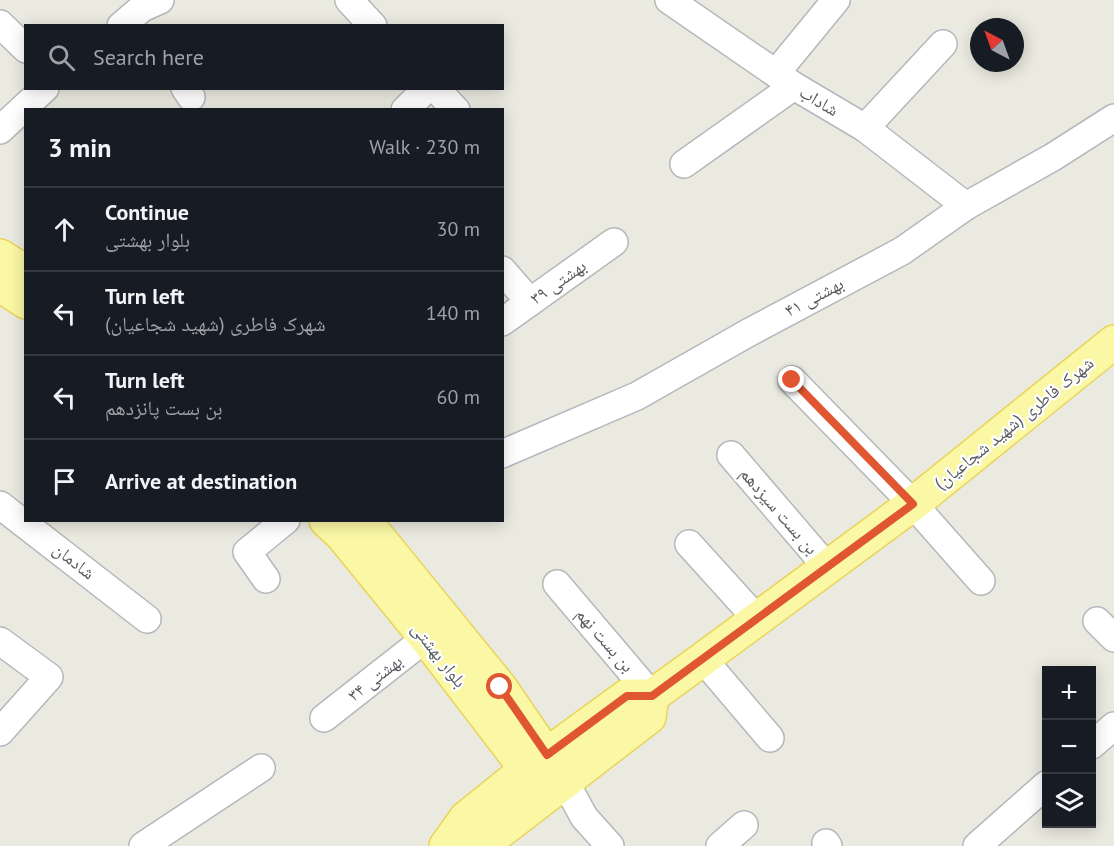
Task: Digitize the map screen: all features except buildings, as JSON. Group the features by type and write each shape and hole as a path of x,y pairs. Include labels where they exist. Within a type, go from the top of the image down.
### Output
{"main road":[{"path":"0,256 24,271"},
{"path":"0,285 24,301"},
{"name":"شهرک فاطری (شهید شجاعیان)","path":"652,696 913,504 1114,342"},
{"name":"بلوار بهشتی","path":"328,522 342,535 426,638 537,762 556,788"},
{"name":"بلوار بهشتی","path":"366,522 500,687 537,762"},
{"path":"446,846 466,818 627,696 652,696 649,717 489,840 473,846"}],"street":[{"path":"131,22 160,0"},
{"path":"349,0 371,24"},
{"name":"شاداب","path":"669,0 698,7 785,79 865,128 966,206"},
{"path":"684,164 785,79 836,0"},
{"path":"0,24 24,47"},
{"path":"865,128 943,44"},
{"path":"0,130 43,90"},
{"path":"407,108 426,90"},
{"path":"437,90 454,108"},
{"name":"بهشتی ۴۱","path":"504,453 637,396 748,333 902,251 966,206 1053,157 1114,118"},
{"name":"بهشتی ۳۹","path":"504,321 614,242"},
{"path":"504,272 530,302"},
{"path":"792,380 913,504 981,581"},
{"name":"بن بست سیزدهم","path":"731,455 827,567"},
{"name":"شادمان","path":"0,505 147,619"},
{"path":"266,579 247,552 284,522"},
{"path":"689,544 756,618"},
{"name":"بن بست نهم","path":"557,584 652,696"},
{"name":"بهشتی ۳۴","path":"324,718 426,638"},
{"path":"0,641 49,677 0,732"},
{"path":"703,659 770,738"},
{"path":"1096,742 1114,726"},
{"path":"143,846 261,768"},
{"path":"556,788 610,846"},
{"path":"977,846 1042,789"},
{"path":"720,846 744,825"}],"route":[{"path":"500,687 547,755 627,696 652,696 913,504 792,380"}]}
